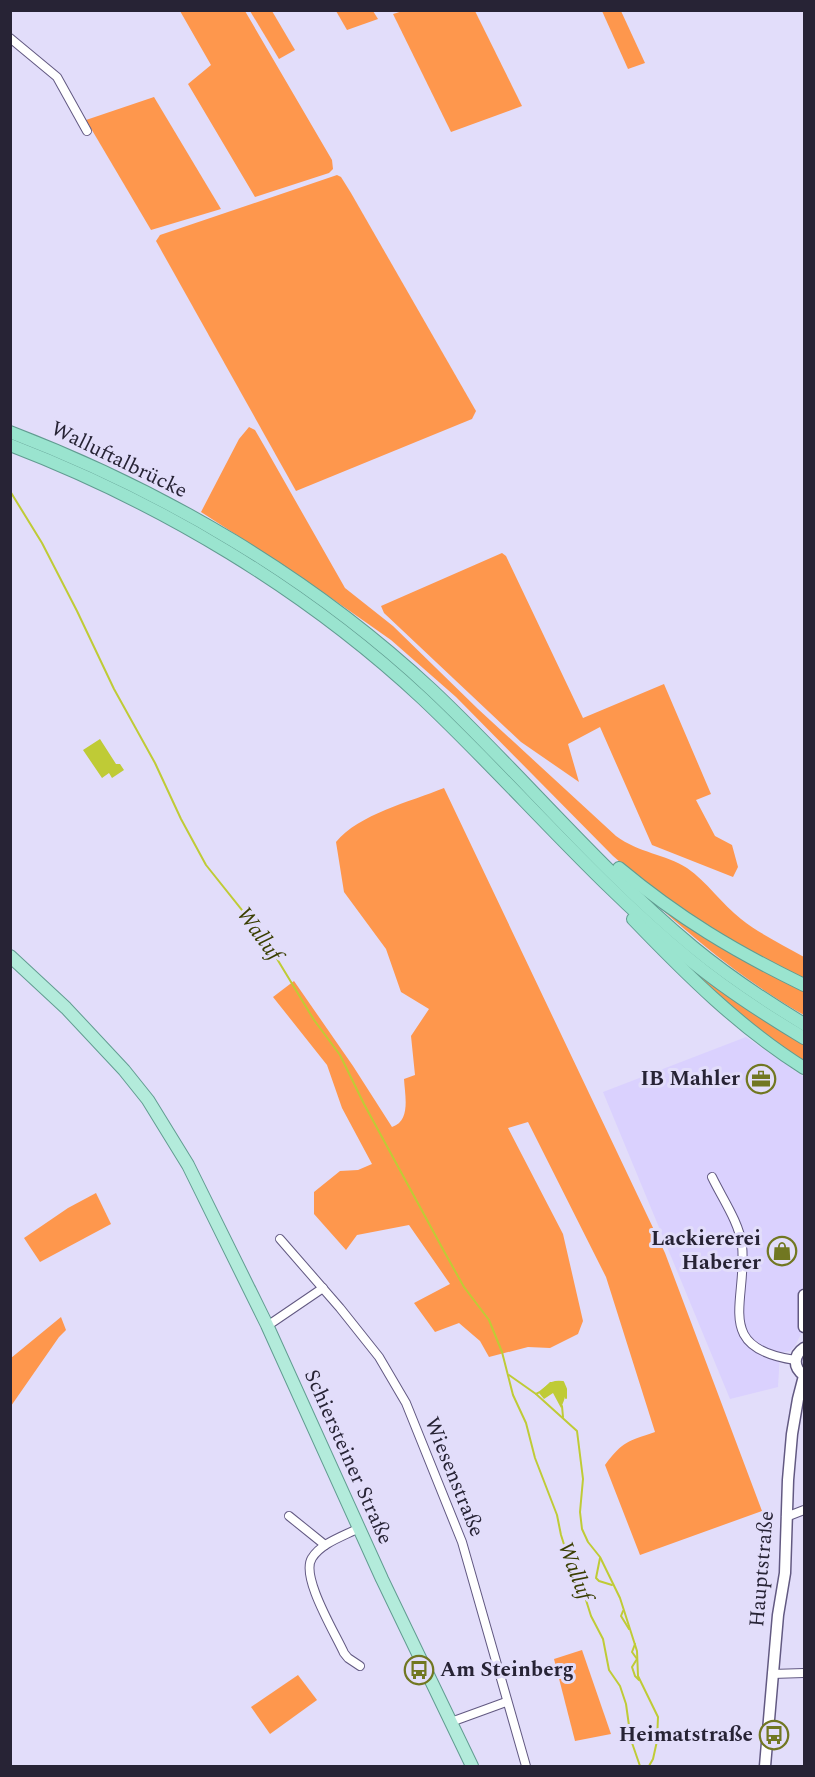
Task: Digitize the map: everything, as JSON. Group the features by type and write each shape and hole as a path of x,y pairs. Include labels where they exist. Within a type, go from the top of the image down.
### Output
{"highway":[{"name":"Walluftalbrücke","path":"10,432 106,473 207,533"},
{"name":"Walluftalbrücke","path":"10,445 207,533"},
{"path":"207,533 294,580 390,654 431,690 659,918 730,976 804,1024"},
{"path":"207,533 300,600 399,677 474,748 590,867 689,959 726,987 804,1038"},
{"path":"563,822 628,876 700,929 804,986"},
{"path":"590,867 630,916 673,960 756,1035 804,1068"}],"main road":[{"name":"Schiersteiner Straße","path":"10,956 66,1008 124,1070 148,1100 188,1165 267,1325 471,1767"},
{"path":"804,1295 804,1327"},
{"path":"804,1348 795,1360 798,1369 804,1375"},
{"name":"Hauptstraße","path":"765,1767 772,1674 785,1573 786,1517 793,1427 804,1375"}],"street":[{"path":"10,38 57,77 87,131"},
{"path":"712,1177 741,1238 739,1313 744,1335 763,1352 795,1360"},
{"name":"Wiesenstraße","path":"280,1239 379,1357 405,1403 462,1542 526,1767"},
{"path":"273,1322 323,1288"},
{"path":"786,1517 804,1510"},
{"path":"289,1516 325,1545"},
{"path":"359,1528 325,1545 311,1558 309,1575 345,1653 348,1658 360,1666"},
{"path":"772,1674 804,1673"},
{"path":"450,1722 506,1702"}],"shaded area":[{"path":"406,10 475,11 522,106 451,132 393,14"},
{"path":"180,11 245,11 332,160 333,169 329,173 255,197 188,84 211,65"},
{"path":"250,11 272,11 295,50 279,59"},
{"path":"336,11 373,11 378,19 347,30"},
{"path":"602,11 621,11 645,63 628,69"},
{"path":"154,97 221,209 151,230 86,120"},
{"path":"337,175 341,177 351,193 476,411 472,419 296,491 156,241 160,235"},
{"path":"249,427 255,430 345,588 393,626 478,709 616,836 687,868 741,919 804,957 804,979 728,940 680,909 635,875 613,856 456,697 391,640 297,574 201,512 239,439"},
{"path":"502,553 506,556 583,718 664,684 711,794 696,800 715,836 732,845 738,867 733,877 652,845 600,727 568,744 579,782 521,742 384,613 381,606"},
{"path":"100,739 116,764 120,764 124,770 112,778 109,773 102,778 83,750"},
{"path":"444,788 665,1253 762,1511 640,1555 605,1465 627,1443 655,1432 606,1277 528,1122 508,1128 563,1234 583,1321 578,1334 550,1348 528,1347 489,1357 480,1341 459,1323 435,1332 414,1303 450,1284 409,1225 357,1235 346,1250 314,1214 314,1192 340,1171 358,1170 372,1164 342,1108 327,1065 273,997 294,981 392,1127 398,1124 406,1107 404,1079 415,1075 411,1036 429,1009 401,992 386,949 344,892 336,842 346,832 371,816"},
{"path":"646,895 804,988 804,1015 762,989 722,960"},
{"path":"663,942 804,1042 804,1061 748,1020"},
{"path":"746,1037 804,1077 804,1325 801,1326 801,1334 795,1346 790,1351 780,1353 778,1387 730,1399 603,1092"},
{"path":"96,1193 111,1224 40,1262 24,1238 68,1208"},
{"path":"61,1317 66,1330 11,1406 11,1358"},
{"path":"550,1382 563,1382 565,1386 565,1398 561,1408 553,1393 544,1399 539,1393"},
{"path":"582,1650 611,1734 575,1741 554,1659"},
{"path":"298,1675 317,1700 270,1734 251,1707"}],"waterway":[{"name":"Walluf","path":"10,491 42,543 114,689 155,763 206,865 265,939 314,1020 340,1055 364,1104 464,1287 489,1320 502,1352 513,1395 526,1423 535,1458 557,1515 569,1560 581,1584 591,1616 603,1639 609,1670 620,1686 626,1704 631,1740 640,1766"},
{"name":"Walluf","path":"509,1375 536,1394 577,1431 583,1479 580,1512 582,1529 588,1542 600,1557 620,1598 637,1651 638,1676 658,1717 657,1741 649,1766"},
{"name":"Walluf","path":"536,1394 551,1384 563,1382 566,1398"},
{"name":"Walluf","path":"562,1406 563,1417"},
{"name":"Walluf","path":"600,1558 596,1578 612,1585"},
{"name":"Walluf","path":"623,1611 621,1616 629,1629"},
{"name":"Walluf","path":"635,1644 632,1652 637,1659 632,1667 639,1680"}],"place":[{"name":"IB Mahler","path":"761,1079"},
{"name":"Lackiererei Haberer","path":"782,1251"},
{"name":"Am Steinberg","path":"419,1670"},
{"name":"Heimatstraße","path":"774,1735"}]}
